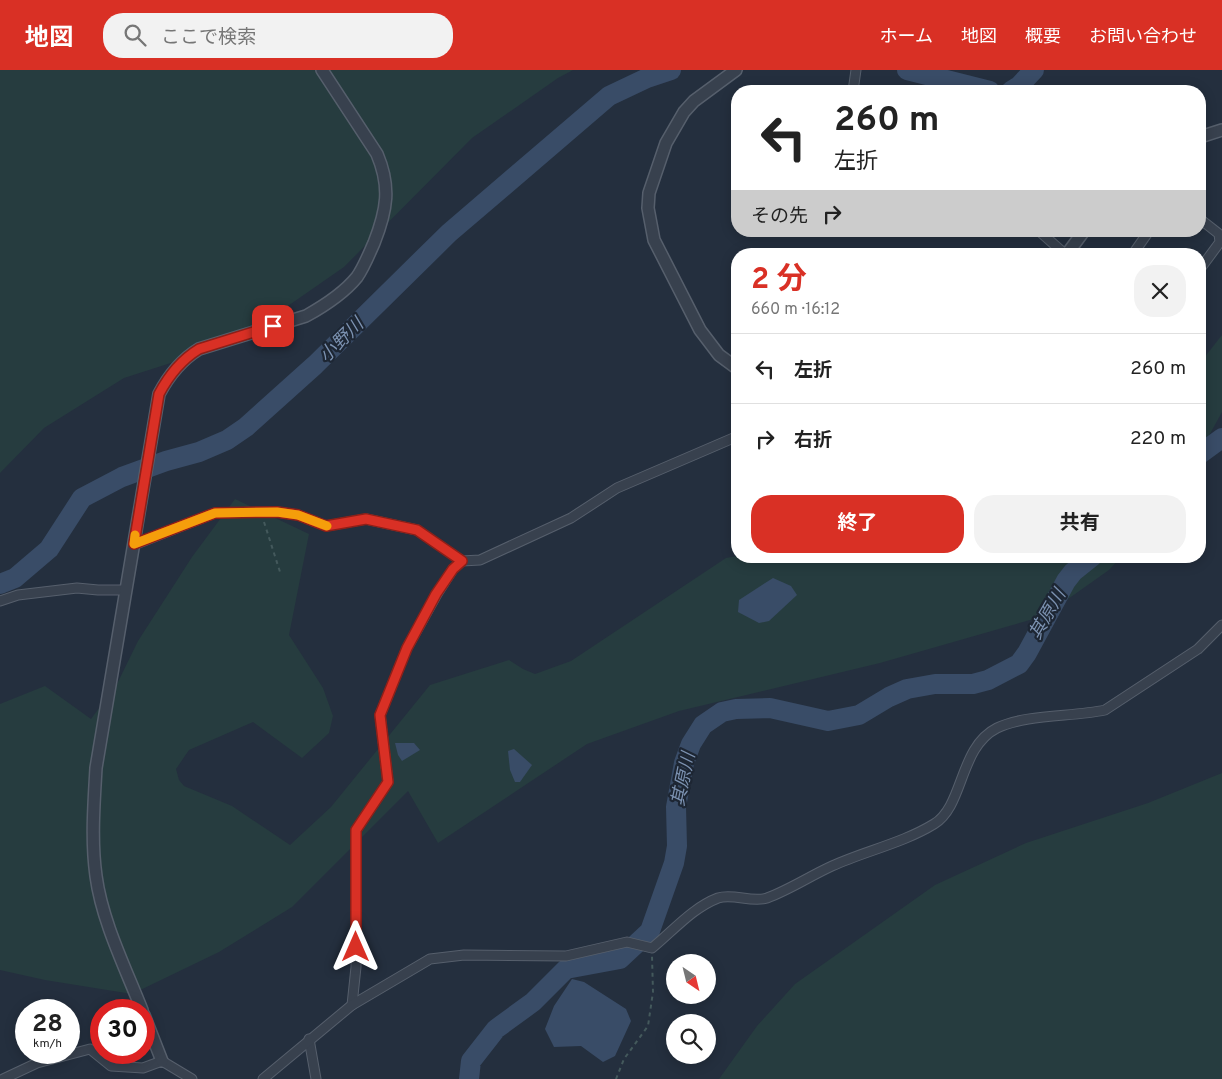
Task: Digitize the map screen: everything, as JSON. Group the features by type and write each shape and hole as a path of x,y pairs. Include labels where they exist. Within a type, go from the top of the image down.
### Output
{"street":[{"path":"138,999 109,927 96,878 93,849 93,814 96,768 159,394 174,369 189,355 199,349 306,316 343,291 357,277 368,258 382,224 386,202 386,182 383,168 377,154 322,70"},
{"path":"731,364 719,355 700,330 654,240 648,208 649,193 666,143 684,112 694,101 736,70"},
{"path":"854,85 856,70"},
{"path":"1206,135 1222,130"},
{"path":"1206,224 1219,234 1220,242 1206,261"},
{"path":"1046,237 1059,248"},
{"path":"1071,248 1079,237"},
{"path":"1137,248 1145,237"},
{"path":"134,544 215,513 261,512 298,515 326,526 366,519 417,530 462,561 480,560 572,518 617,488 731,439"},
{"path":"352,1005 356,967 356,830 388,782 380,715 407,648 436,594 453,569 462,561"},
{"path":"0,601 18,595 77,588 126,590"},
{"path":"263,1079 352,1005 430,958 464,955 566,956 627,942 652,948 698,908 720,897 766,898 833,866 936,823 948,810 975,748 995,729 1014,722 1105,710 1198,649 1222,625"},
{"path":"309,1039 316,1079"},
{"path":"155,1043 162,1061 192,1079"},
{"path":"3,1079 37,1063 90,1049 111,1066 143,1068 162,1061"}],"path":[{"path":"261,512 281,575"},
{"path":"616,1079 624,1059 648,1026 653,992 652,948"}],"green space":[{"path":"0,70 573,70 558,78 472,138 344,267 236,342 124,378 44,428 0,473"},
{"path":"1222,335 1222,412 1206,441 1206,355"},
{"path":"235,499 309,534 289,635 323,688 333,716 329,733 302,758 253,722 189,750 176,769 179,780 184,786 232,806 290,845 331,807 430,685 509,660 535,674 571,661 726,558 731,557 731,563 1116,563 1109,570 1044,616 880,663 679,711 587,744 438,843 408,791 292,907 219,952 132,994 45,980 0,970 0,704 45,686 91,719 117,684 138,641 192,557"},
{"path":"1222,773 1222,1079 719,1079 757,1026 795,984 935,885 1026,843 1148,803"}],"water":[{"path":"773,578 791,586 797,595 769,621 759,623 738,612 739,600"},
{"path":"395,743 414,743 420,750 402,761 398,755"},
{"path":"514,749 532,765 520,782 515,782 510,770 508,751"},
{"path":"572,979 584,982 626,1009 631,1021 615,1056 603,1062 581,1046 554,1047 545,1029 554,1006"}],"waterway":[{"name":"小野川","path":"0,584 15,578 49,549 82,498 122,477 166,461 199,452 227,440 246,427 315,365 449,233 609,96 647,78 671,70"},
{"name":"小野川","path":"907,70 966,85"},
{"name":"小野川","path":"1020,85 1034,70"},
{"name":"其原川","path":"1206,450 1222,438"},
{"name":"其原川","path":"469,1079 471,1061 496,1029 533,1002 566,969 620,959 650,931 674,863 677,846 676,807 684,763 691,744 703,725 722,712 736,709 770,708 828,721 859,715 889,697 907,689 935,684 973,684 988,680 1019,664 1027,653 1066,581 1084,563"}],"slow traffic":[{"path":"135,535 134,544 215,513 277,512 298,515 327,526"}],"route":[{"path":"273,326 199,349 189,355 174,369 164,383 159,394 134,544 215,513 277,512 298,515 326,526 366,519 417,530 462,561 453,569 436,594 407,648 380,715 388,782 356,830 356,947"}]}
